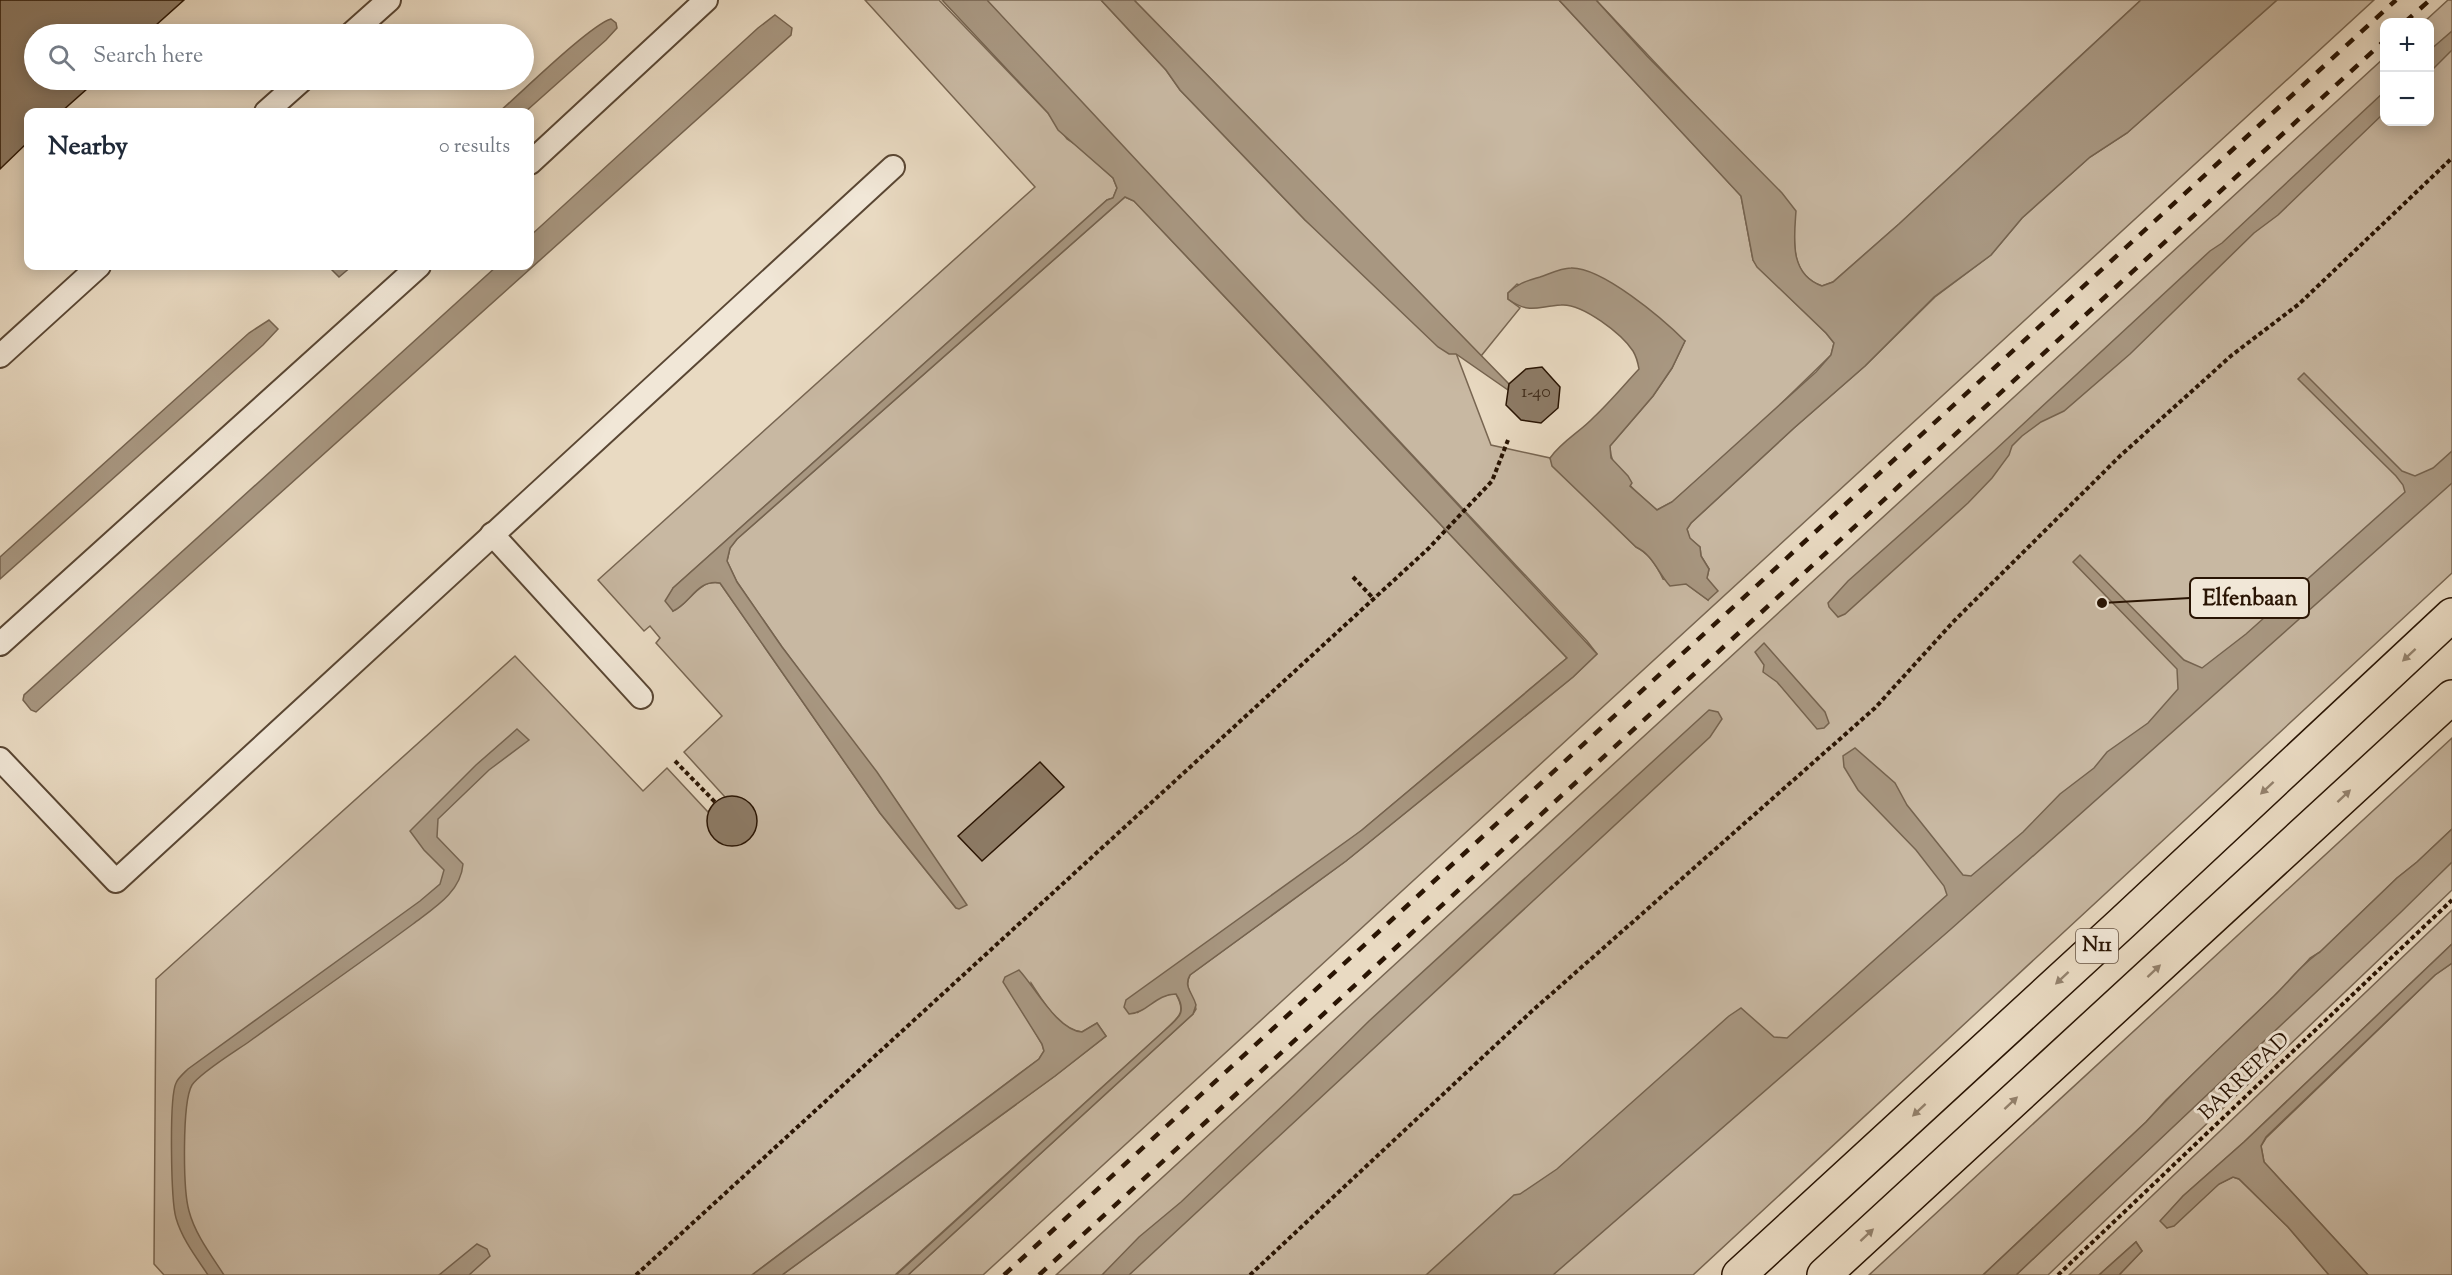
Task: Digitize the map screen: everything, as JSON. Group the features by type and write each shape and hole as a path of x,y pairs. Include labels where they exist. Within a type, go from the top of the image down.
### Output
{"highway":[{"name":"N11","path":"1739,1275 2121,924 2452,615"},
{"name":"N11","path":"1824,1275 2452,697"}],"lane":[{"path":"362,24 389,0"},
{"path":"534,159 706,0"},
{"path":"270,108 291,90"},
{"path":"0,759 116,881 893,167"},
{"path":"0,356 95,270"},
{"path":"0,644 415,270"},
{"path":"492,534 641,698"}],"path":[{"path":"1250,1275 1532,1011 1875,708 1954,621 2121,455 2232,355 2299,304 2452,158"},
{"path":"636,1275 1428,549 1478,500 1492,481 1508,440"},
{"path":"1353,577 1374,599"},
{"path":"675,761 715,802"},
{"name":"BARREPAD","path":"2058,1275 2452,900"}],"shaded area":[{"path":"865,0 939,0 1048,113 1067,139 1113,178 1117,188 1113,198 1107,200 673,588 673,611 705,585 720,583 880,813 956,908 899,805 737,582 727,561 730,548 737,539 1125,197 1134,201 1567,658 1362,830 1137,1013 1155,1000 1170,994 1176,994 1181,1006 1177,1018 1164,1031 895,1275 782,1275 1055,1076 1106,1036 1097,1023 1082,1032 1066,1026 1052,1014 1031,983 1025,1015 1042,1044 1044,1051 1039,1059 752,1275 164,1275 154,1264 156,979 515,656 643,791 667,768 708,812 714,803 725,797 684,752 722,716 656,643 660,638 650,626 644,631 598,580 1035,187"},
{"path":"942,0 987,0 1597,654 1573,677 1346,861 1190,975 1188,987 1196,1005 1193,1014 908,1275 896,1275 1173,1022 1181,1011 1180,1001 1176,994 1163,997 1129,1014 1124,1007 1126,1000 1362,830 1567,658 1134,201 1125,197 737,539 730,548 727,561 737,582 782,647 877,772 967,905 956,908 880,813 720,583 705,585 673,611 665,601 673,588 1107,200 1113,198 1117,188 1113,178 1058,130 1048,113"},
{"path":"985,0 1101,0 1166,70 1180,90 1305,220 1456,353 1491,445 1550,458 1557,470 1636,547 1649,556 1663,579 1686,584 1708,600 1709,569 1701,556 1700,547 1689,538 1687,529 1691,523 1865,366 1935,297 1991,255 2022,218 2090,157 2127,133 2277,0 2374,0 983,1275 908,1275 1193,1014 1196,1009 1188,988 1190,975 1346,861 1573,677 1597,654"},
{"path":"1101,0 1134,0 1509,384 1508,390 1456,354 1449,354 1438,347 1305,220 1180,90 1166,70"},
{"path":"1134,0 1559,0 1741,196 1753,260 1826,333 1834,343 1831,355 1753,431 1672,502 1657,510 1626,482 1614,465 1610,446 1653,396 1672,368 1685,341 1517,284 1508,293 1508,299 1520,308 1481,356"},
{"path":"1559,0 1596,0 1647,56 1782,193 1796,211 1795,244 1799,264 1811,280 1822,286 1833,282 1899,224 2141,0 2277,0 2127,133 2090,157 2022,218 1991,255 1934,297 1865,366 1691,523 1687,529 1690,538 1700,547 1701,556 1709,569 1707,578 1718,591 1708,600 1686,584 1670,586 1651,559 1552,466 1550,458 1555,452 1589,422 1639,369 1633,351 1611,328 1580,309 1561,305 1522,307 1508,299 1508,293 1523,283 1559,270 1571,268 1584,270 1599,276 1631,296 1685,341 1672,368 1653,396 1610,446 1611,458 1628,476 1632,483 1630,486 1657,510 1672,502 1816,372 1831,355 1834,343 1757,267 1753,260 1741,196"},
{"path":"1596,0 2141,0 1899,224 1833,282 1822,286 1811,281 1799,265 1794,244 1795,211"},
{"path":"2448,0 2452,0 2452,573 1693,1275 1056,1275 2380,62 2380,126 2434,126 2434,18 2428,18"},
{"path":"775,15 792,28 791,35 534,265 534,232"},
{"path":"611,19 616,23 617,28 530,108 503,108 523,90 534,90 534,80 572,46"},
{"path":"2452,31 2452,50 2434,68 2434,47"},
{"path":"2380,96 2380,117 2278,215 2254,233 2130,354 2064,411 2041,422 2022,436 2012,446 2009,455 1992,478 1968,503 1845,614 1838,617 1828,603 1848,581 1994,451 2210,251 2222,243"},
{"path":"332,270 347,270 339,277"},
{"path":"493,270 529,270 36,712 31,710 23,700 24,695"},
{"path":"269,320 278,329 263,345 0,579 0,557 249,333"},
{"path":"2304,373 2402,471 2415,476 2433,468 2452,451 2452,483 1951,929 1553,1275 1426,1275 1514,1195 1520,1194 1557,1169 1729,1016 1741,1008 1774,1037 1787,1038 1947,895 1944,886 1916,850 1858,790 1844,767 1843,756 1855,748 1895,783 1907,805 1963,875 1971,876 2023,832 2060,794 2094,768 2107,752 2148,723 2178,689 2177,669 2073,562 2080,555 2184,660 2202,668 2246,634 2405,492 2396,476 2298,379"},
{"path":"1764,643 1825,712 1829,723 1824,728 1817,729 1777,682 1763,672 1764,665 1755,652"},
{"path":"1709,710 1718,712 1722,719 1710,737 1129,1275 1102,1275 1139,1237 1181,1202 1369,1021"},
{"path":"517,729 529,740 489,770 438,819 437,837 463,864 461,874 452,891 429,912 211,1068 192,1085 186,1109 185,1127 187,1200 195,1228 224,1275 208,1275 182,1233 174,1208 172,1108 177,1081 188,1069 420,901 440,884 444,870 424,850 410,831 476,765"},
{"path":"2452,738 2452,829 2320,952 2310,958 2291,980 2146,1122 1983,1275 1869,1275"},
{"path":"2452,829 2452,862 2400,913 2016,1275 1983,1275 2146,1122 2302,967"},
{"path":"2452,862 2452,890 2048,1275 2016,1275"},
{"path":"2452,910 2452,944 2244,1142 2183,1196 2161,1221 2167,1228 2219,1184 2233,1177 2239,1179 2288,1227 2329,1275 2119,1275 2142,1251 2136,1242 2099,1275 2069,1275"},
{"path":"2452,944 2452,963 2435,975 2266,1137 2261,1146 2264,1162 2368,1275 2329,1275 2288,1227 2239,1179 2233,1177 2219,1184 2174,1226 2167,1228 2160,1221 2183,1196 2244,1142"},
{"path":"2452,963 2452,1275 2368,1275 2264,1162 2261,1146 2266,1138 2435,975"},
{"path":"1019,970 1047,1007 1064,1024 1082,1032 1097,1023 1106,1036 1055,1076 782,1275 752,1275 1039,1059 1044,1051 1042,1044 1003,982 1005,977"},
{"path":"2136,1242 2142,1251 2119,1275 2099,1275"},
{"path":"477,1244 487,1249 490,1256 469,1275 439,1275"}],"building":[{"path":"0,0 184,0 157,24 24,24 24,90 86,90 66,108 24,108 24,146 0,169"},
{"path":"1542,367 1560,387 1558,408 1541,423 1521,420 1506,405 1509,384 1526,369"},
{"path":"1040,762 1064,787 982,861 958,836"},
{"path":"727,796 737,796 750,803 757,816 757,826 750,839 737,846 727,846 718,842 711,835 707,826 707,816 711,807 718,800"}],"railway":[{"path":"1004,1275 2396,0"},
{"path":"2410,18 2430,0"},
{"path":"1039,1275 2380,45"}],"place":[{"name":"Elfenbaan","path":"2102,603"}]}
